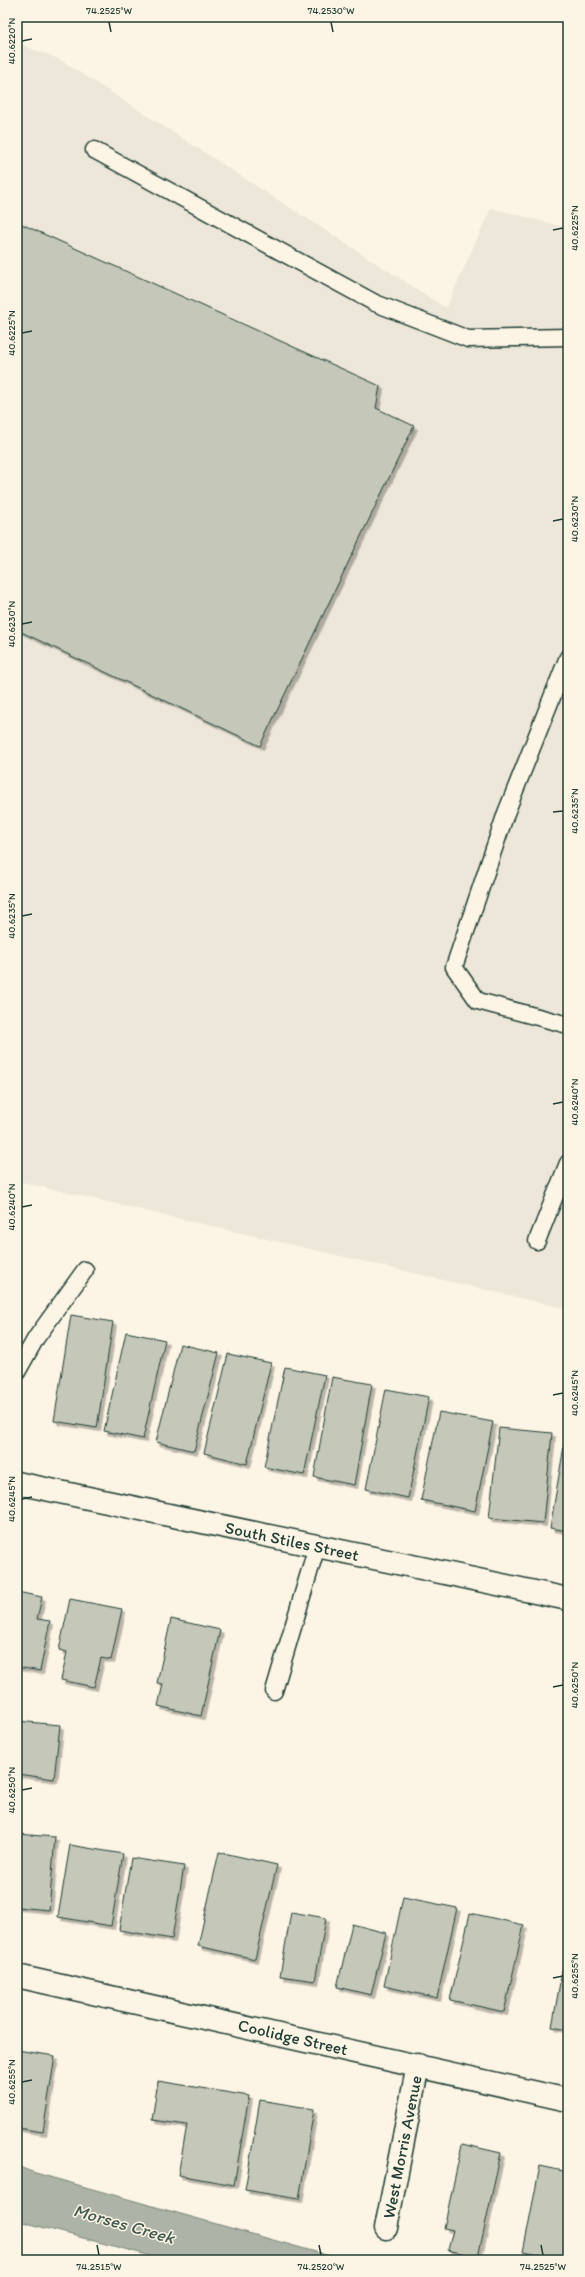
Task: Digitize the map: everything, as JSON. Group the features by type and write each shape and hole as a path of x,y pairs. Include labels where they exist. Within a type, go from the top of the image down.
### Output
{"street":[{"name":"South Stiles Street","path":"17,1483 568,1599"},
{"name":"Coolidge Street","path":"17,1976 418,2065 568,2100"},
{"name":"West Morris Avenue","path":"386,2228 418,2065"}],"lane":[{"path":"94,150 382,306 468,339 568,337"},
{"path":"568,657 506,813 454,967 478,1001 568,1026"},
{"path":"537,1241 568,1163"},
{"path":"17,1372 36,1338 85,1270"},
{"path":"274,1691 317,1546"}],"shaded area":[{"path":"17,43 59,59 446,308 491,208 568,228 568,1309 17,1181"}],"water":[{"name":"Morses Creek","path":"17,2166 32,2172 344,2260 166,2260 19,2221 17,2220"}],"building":[{"path":"17,222 380,386 376,408 414,426 260,746 17,630"},
{"path":"71,1315 113,1322 97,1428 54,1421"},
{"path":"126,1332 165,1340 143,1439 104,1431"},
{"path":"180,1344 219,1353 194,1451 156,1442"},
{"path":"228,1354 271,1363 247,1464 204,1453"},
{"path":"285,1367 325,1375 304,1475 264,1467"},
{"path":"332,1377 372,1384 354,1485 314,1477"},
{"path":"386,1389 429,1397 408,1498 366,1489"},
{"path":"439,1412 493,1422 475,1511 421,1500"},
{"path":"499,1428 552,1433 543,1523 489,1518"},
{"path":"565,1440 568,1440 568,1531 550,1528"},
{"path":"17,1592 42,1597 37,1619 50,1621 40,1671 17,1667"},
{"path":"70,1599 122,1609 111,1660 101,1658 94,1687 61,1680 67,1652 59,1650"},
{"path":"171,1619 220,1630 201,1716 158,1706 163,1684 157,1683"},
{"path":"17,1721 60,1725 54,1779 17,1774"},
{"path":"17,1834 55,1837 49,1910 17,1907"},
{"path":"70,1845 123,1854 111,1926 58,1917"},
{"path":"219,1852 277,1865 255,1959 198,1946"},
{"path":"131,1858 184,1866 172,1939 119,1930"},
{"path":"403,1897 457,1908 437,1998 384,1986"},
{"path":"291,1912 326,1918 315,1981 280,1976"},
{"path":"470,1913 524,1925 504,2012 450,2000"},
{"path":"352,1924 386,1933 371,1995 337,1987"},
{"path":"568,1938 568,2030 552,2027"},
{"path":"17,2050 55,2056 43,2132 17,2128"},
{"path":"158,2081 249,2096 234,2185 178,2175 187,2125 152,2120"},
{"path":"260,2100 314,2109 299,2199 245,2190"},
{"path":"462,2144 501,2153 478,2257 448,2250 453,2230 444,2228"},
{"path":"540,2166 568,2172 568,2260 523,2252"}]}
